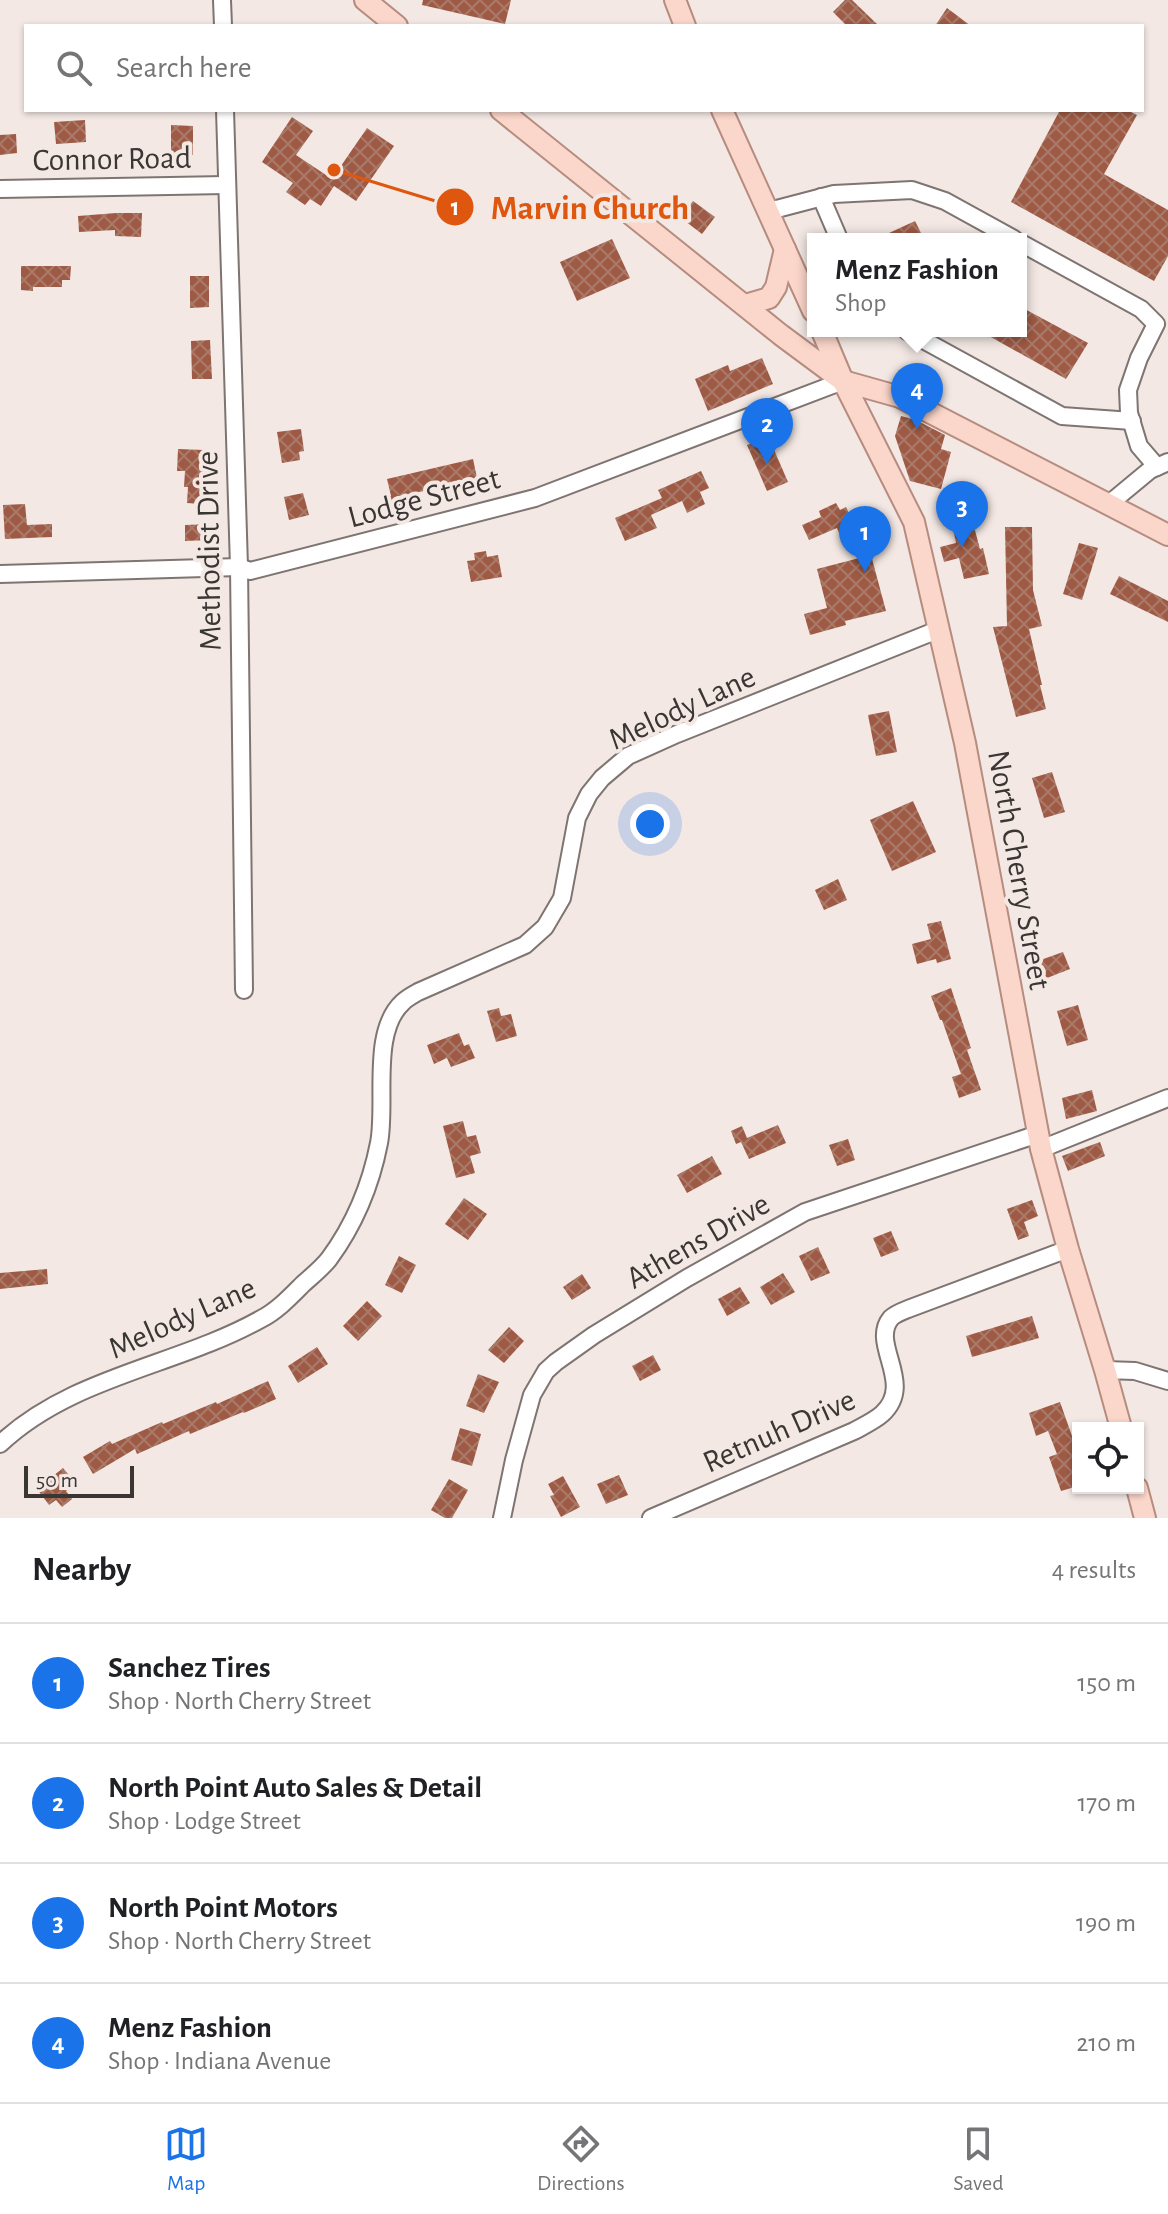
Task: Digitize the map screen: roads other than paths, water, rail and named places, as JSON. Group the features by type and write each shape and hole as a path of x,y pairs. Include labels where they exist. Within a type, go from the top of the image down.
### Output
{"main road":[{"path":"365,0 395,24"},
{"path":"675,0 684,24"},
{"path":"504,112 843,381 900,397 1168,535"},
{"path":"723,112 807,298"},
{"path":"745,305 769,298 776,287 785,249"},
{"name":"North Cherry Street","path":"825,337 843,381 914,522 965,743 1039,1141 1119,1422"},
{"path":"1139,1494 1145,1518"}],"street":[{"path":"222,0 223,24"},
{"name":"Methodist Drive","path":"225,112 239,567 244,990"},
{"name":"Connor Road","path":"0,189 226,185"},
{"path":"769,211 834,194 912,190 945,201 1003,233"},
{"path":"821,197 836,233"},
{"path":"1027,246 1141,309 1156,324 1128,390 1129,413 1139,446 1162,465 1109,504"},
{"path":"918,337 1062,416 1132,421"},
{"name":"Lodge Street","path":"0,574 239,567 250,571 262,569 535,498 843,381"},
{"name":"Melody Lane","path":"0,1444 28,1420 57,1403 196,1349 264,1318 327,1261 350,1227 361,1203 379,1146 383,1113 384,1039 389,1021 402,1003 418,992 525,945 545,927 562,898 577,818 582,805 602,778 628,756 677,734 940,629"},
{"name":"Athens Drive","path":"502,1518 532,1395 546,1371 594,1335 805,1212 1168,1098"},
{"name":"Retnuh Drive","path":"651,1518 854,1431 882,1414 893,1399 896,1385 886,1345 886,1329 892,1317 1068,1249"},
{"path":"1105,1370 1135,1371 1168,1381"}],"place":[{"name":"Marvin Church","path":"334,170"},
{"name":"Menz Fashion","path":"917,429"},
{"name":"North Point Auto Sales & Detail","path":"767,464"},
{"name":"North Point Motors","path":"962,547"},
{"name":"Sanchez Tires","path":"865,572"}]}
